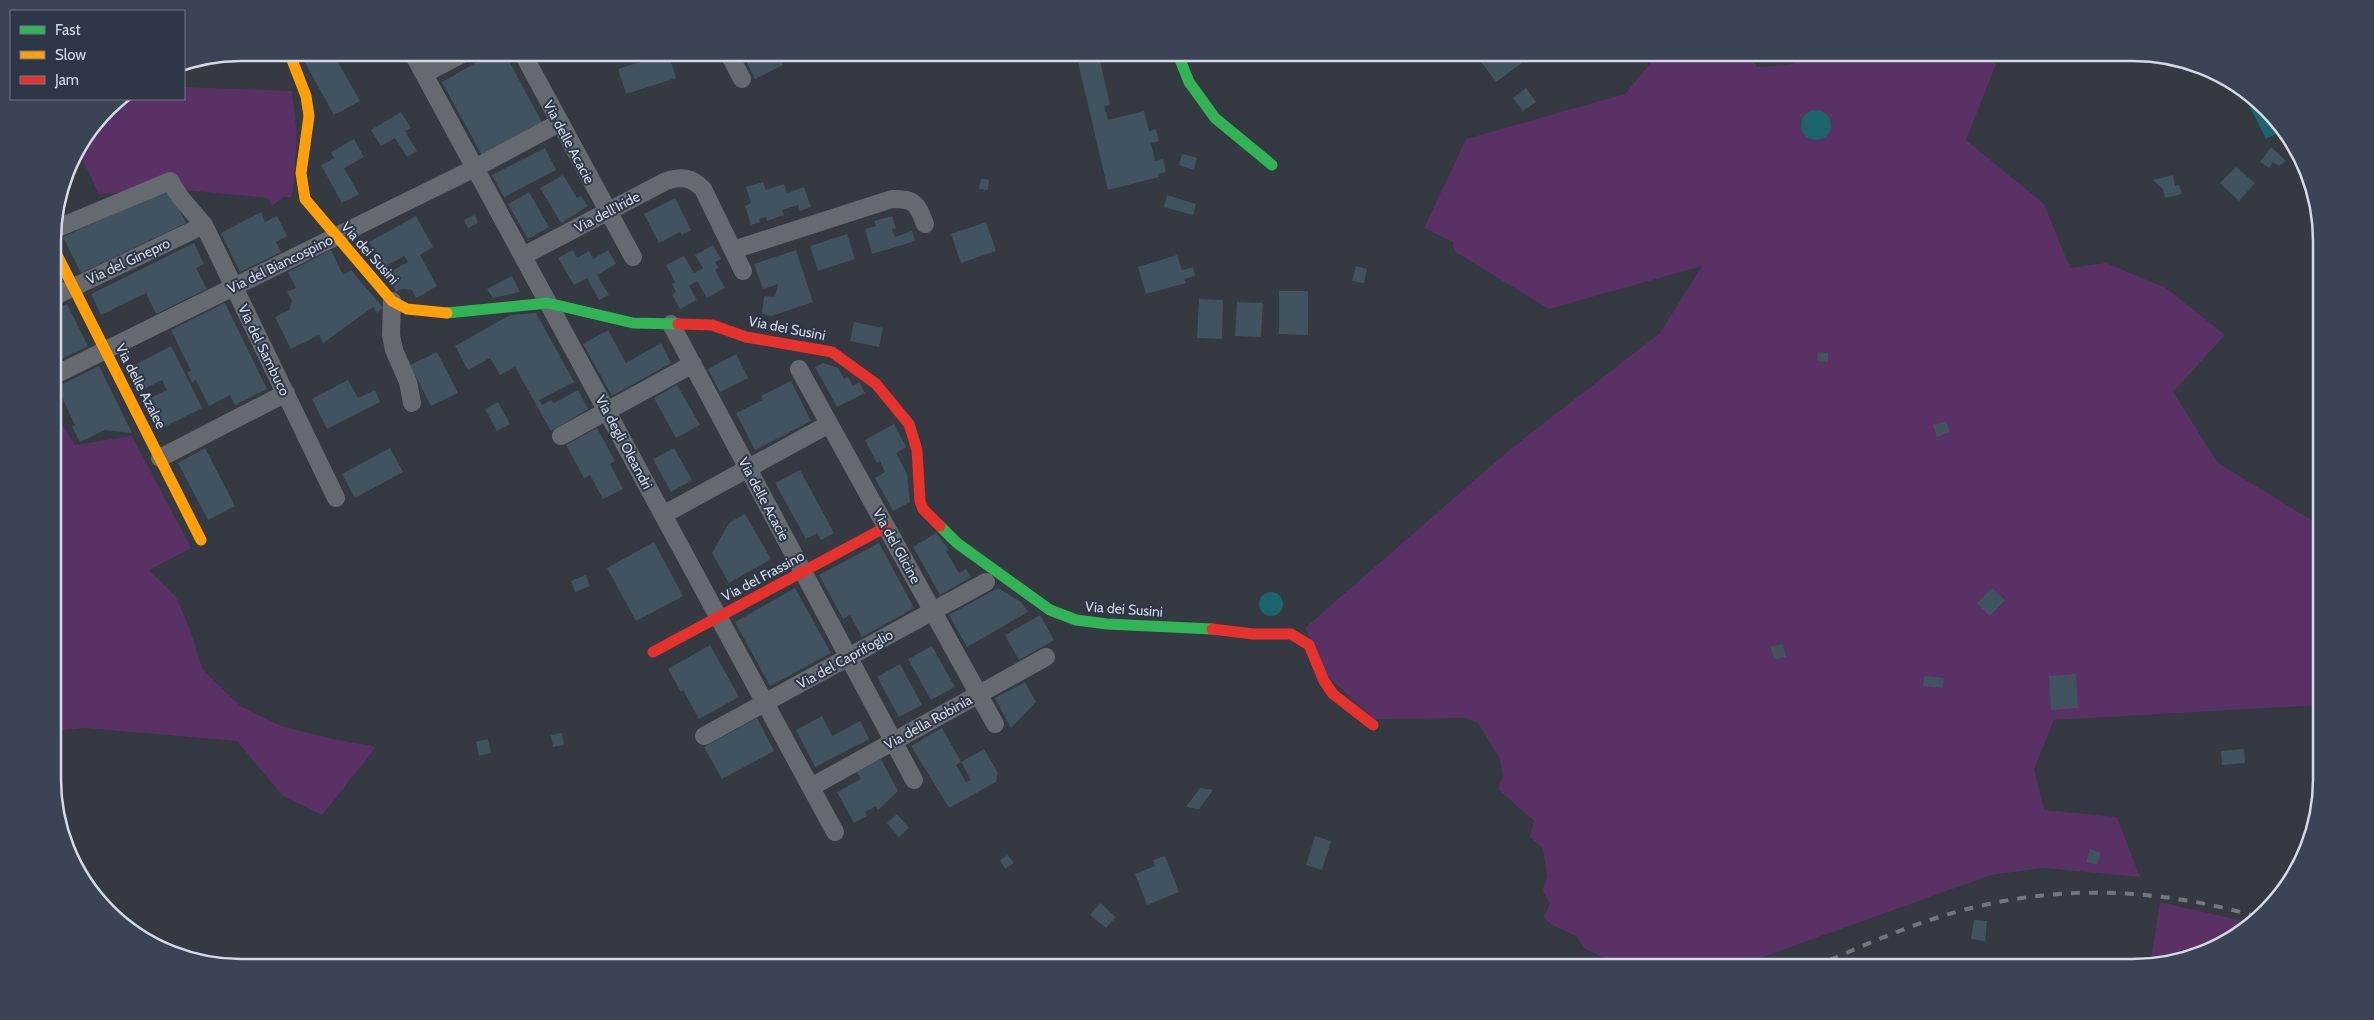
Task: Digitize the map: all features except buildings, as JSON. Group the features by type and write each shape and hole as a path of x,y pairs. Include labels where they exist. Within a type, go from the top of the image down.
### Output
{"street":[{"name":"Via dei Susini","path":"292,61 306,96 309,116 301,173 305,199 392,301 407,308 445,313 548,303 623,322 712,325 746,337 832,352 876,384 893,402 909,424 917,450 920,501 923,509 958,543 994,572 1050,610 1076,620 1107,624 1214,629 1253,634 1290,634 1309,645 1324,681 1333,694 1373,725"},
{"name":"Via degli Oleandri","path":"417,61 835,832"},
{"path":"424,74 449,61"},
{"name":"Via delle Acacie","path":"527,61 633,257"},
{"path":"733,61 742,79"},
{"path":"1181,61 1189,82 1215,118 1272,165"},
{"name":"Via del Biancospino","path":"61,372 475,168 559,123"},
{"name":"Via dell'Iride","path":"523,256 666,181 679,177 694,180 703,188 733,250"},
{"name":"Via del Sambuco","path":"62,226 170,181 180,197 204,225 336,498"},
{"path":"744,271 733,250 892,199 908,199 919,206 925,224"},
{"name":"Via del Ginepro","path":"61,294 204,225"},
{"name":"Via delle Azalee","path":"61,263 202,540"},
{"path":"392,301 391,335 394,350 408,382 412,403"},
{"name":"Via delle Acacie","path":"671,324 914,780"},
{"path":"561,436 693,364"},
{"name":"Via del Glicine","path":"800,369 995,724"},
{"path":"160,458 286,393"},
{"path":"663,515 829,424"},
{"name":"Via del Frassino","path":"654,652 886,527"},
{"name":"Via del Caprifoglio","path":"704,736 986,582"},
{"name":"Via della Robinia","path":"810,787 1046,657"}],"shaded area":[{"path":"1652,61 1753,61 1757,67 1790,65 1796,61 1991,61 1996,64 1966,140 2044,204 2070,268 2106,263 2166,288 2225,335 2173,392 2218,463 2313,521 2313,705 2054,720 2034,769 2044,810 2117,817 2140,877 2043,868 1991,875 1757,959 1606,959 1584,948 1576,936 1552,925 1544,917 1550,904 1543,891 1547,877 1543,849 1530,837 1534,821 1498,789 1503,776 1500,759 1478,723 1466,718 1374,719 1328,676 1305,628 1508,451 1660,333 1702,266 1549,309 1454,251 1453,242 1424,228 1466,139 1625,94"},
{"path":"185,87 292,91 297,134 291,197 283,197 272,206 268,198 184,190 174,173 130,192 99,194 82,158 98,131 129,100 185,100"},
{"path":"61,421 75,445 132,436 191,548 149,570 176,597 191,632 202,669 240,706 281,726 376,747 322,815 283,796 237,741 86,728 61,730"},
{"path":"2160,902 2244,921 2223,935 2202,945 2180,953 2151,957"}],"water":[{"path":"2248,102 2277,133 2266,139"},
{"path":"1816,110 1827,114 1831,125 1827,136 1816,140 1805,136 1801,125 1805,114"},
{"path":"1271,592 1276,593 1282,599 1282,609 1276,615 1271,616 1266,615 1260,609 1259,604 1260,599 1266,593"}],"railway":[{"path":"1832,959 1930,920 2012,899 2053,894 2135,894 2217,906 2251,915"}],"traffic: fast":[{"path":"1181,61 1189,82 1215,118 1272,165"},
{"path":"447,313 548,303 633,323 678,324"},
{"path":"940,526 957,543 1050,610 1076,620 1107,624 1212,629"}],"traffic: slow":[{"path":"292,61 306,96 309,116 301,173 305,199 392,301 407,309 447,313"},
{"path":"61,263 201,540"}],"traffic: jam":[{"path":"678,324 712,325 746,337 832,352 876,384 909,424 917,450 920,501 923,509 940,526"},
{"path":"653,652 886,527"},
{"path":"1212,629 1253,634 1291,634 1309,645 1324,681 1333,694 1373,725"}]}
